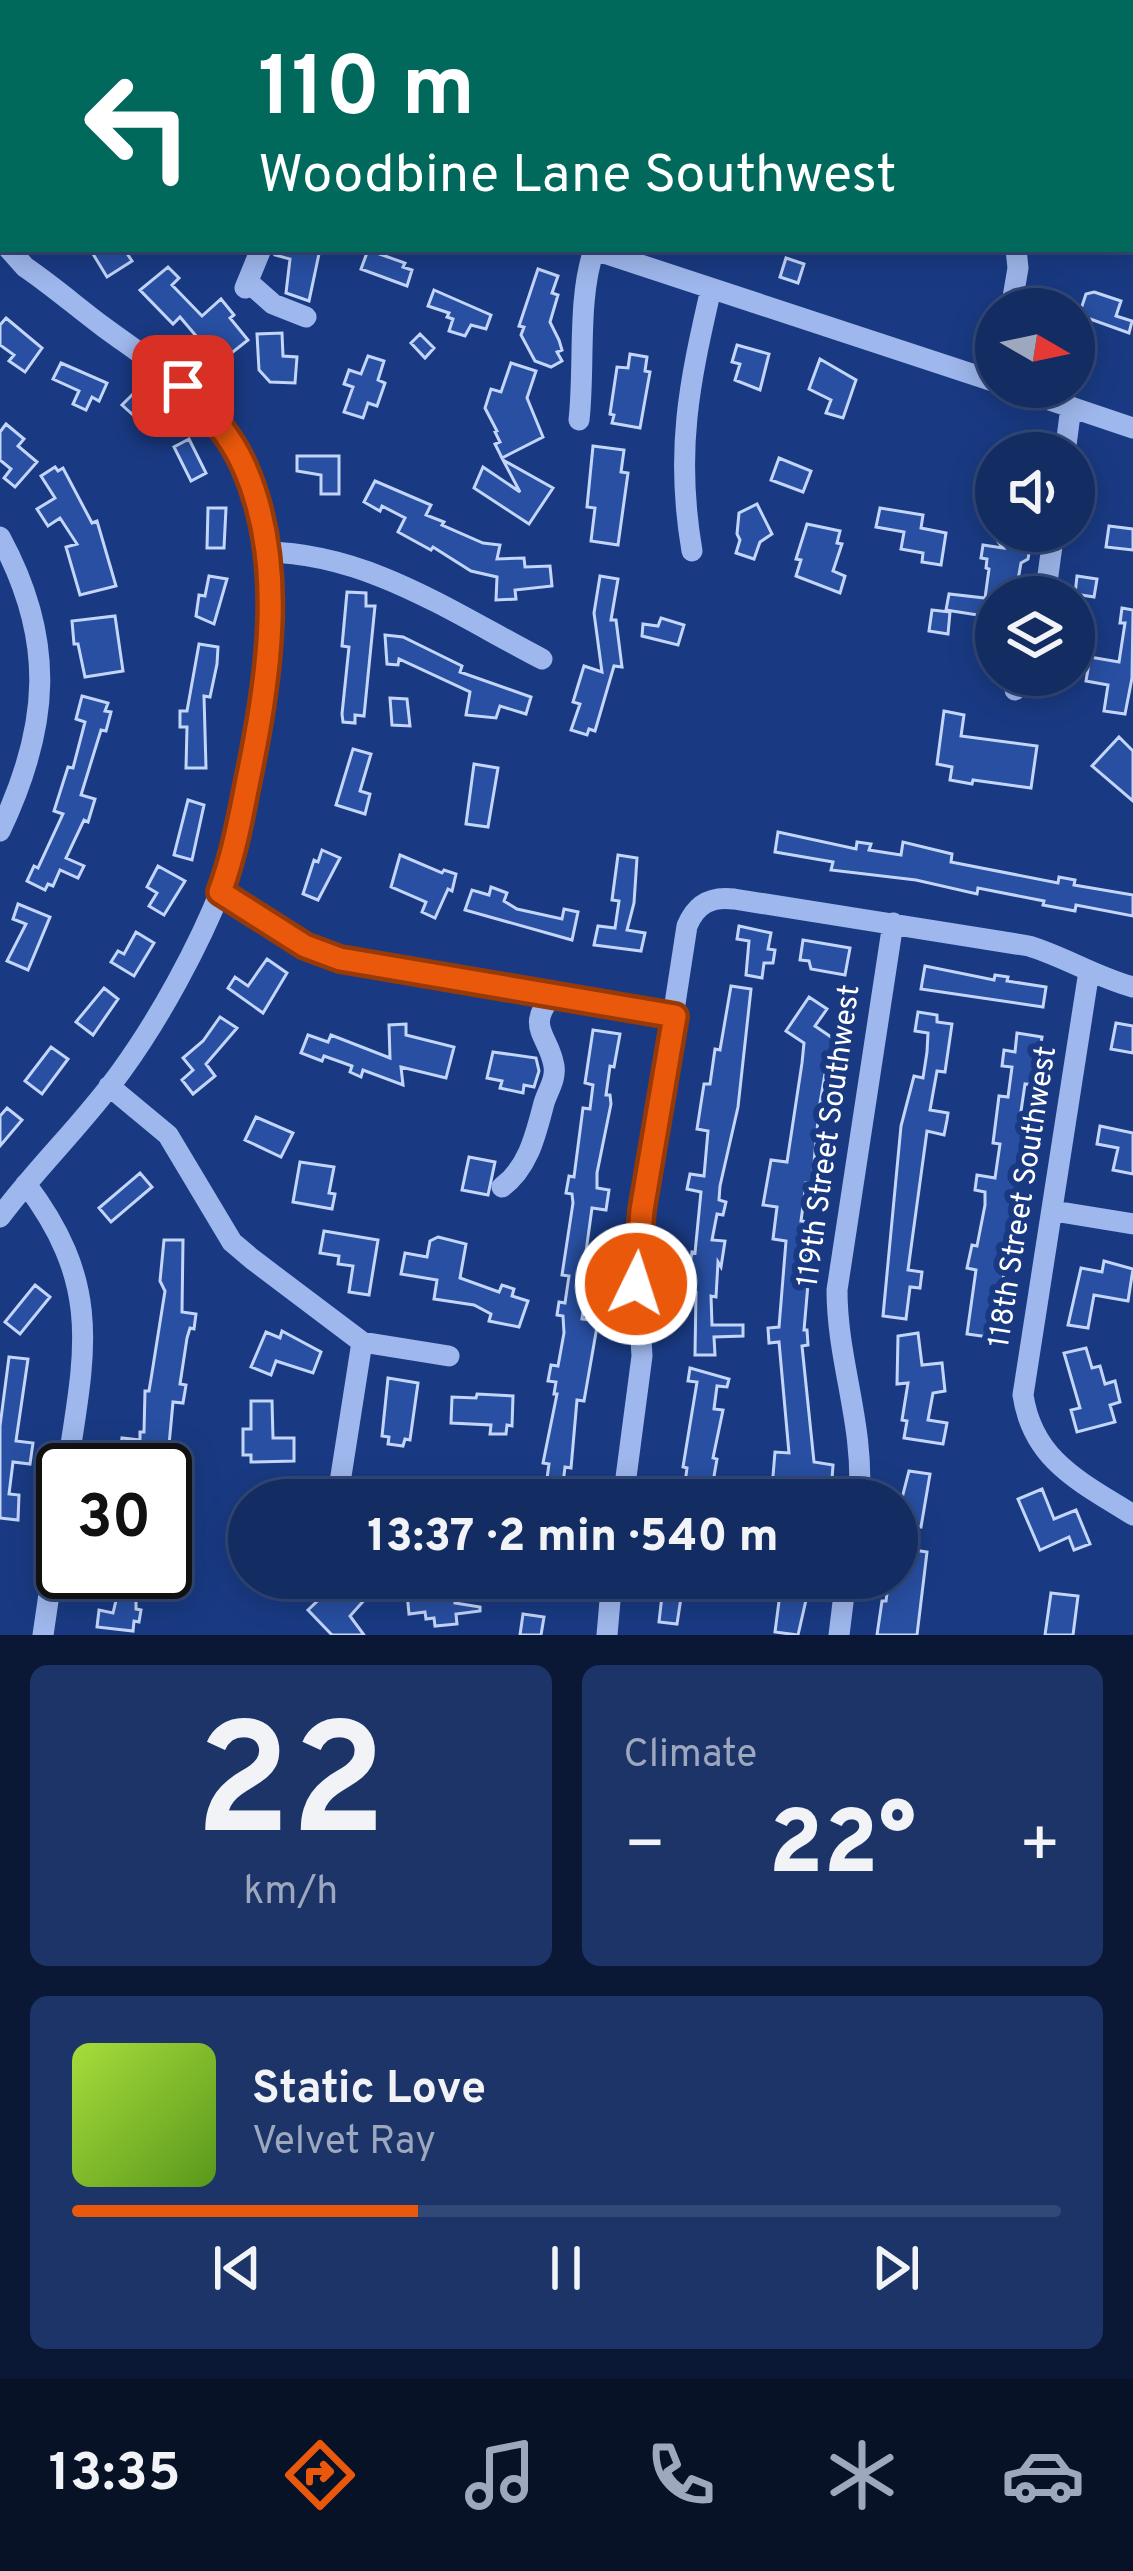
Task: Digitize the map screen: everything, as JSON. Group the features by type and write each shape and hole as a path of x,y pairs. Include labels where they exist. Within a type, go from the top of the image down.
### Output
{"street":[{"path":"0,1217 109,1086 173,984 220,892 237,834 266,682 270,605 265,552 244,466 224,430 183,386 25,267 12,252"},
{"path":"260,252 247,285 273,304 306,317"},
{"path":"579,420 585,372 586,272 597,252"},
{"path":"604,252 975,370"},
{"path":"1015,288 1016,252"},
{"path":"692,551 684,416 711,289"},
{"path":"1075,408 1133,428"},
{"path":"0,537 34,616 42,668 28,758 0,831"},
{"path":"265,552 317,556 396,581 542,659"},
{"path":"220,892 305,946 340,959 675,1016"},
{"path":"626,1479 642,1356 636,1256 692,914 709,900 734,898 893,923 1028,946 1133,987"},
{"name":"119th Street Southwest","path":"860,1479 861,1450 838,1324 837,1290 893,923"},
{"name":"118th Street Southwest","path":"1088,971 1023,1395 1032,1432 1044,1451 1133,1515"},
{"path":"502,1187 529,1150 554,1078 554,1063 539,1030 539,1017 552,996"},
{"path":"109,1086 168,1135 232,1242 362,1342 449,1356"},
{"path":"26,1184 53,1222 81,1294 84,1354 72,1443"},
{"path":"1054,1211 1133,1224"},
{"path":"341,1479 362,1342"},
{"path":"43,1635 48,1599"},
{"path":"607,1635 610,1599"},
{"path":"839,1635 843,1599"}],"building":[{"path":"92,252 126,252 132,261 107,277"},
{"path":"319,252 309,301 286,293 290,259 275,255"},
{"path":"367,252 374,252 412,270 407,286 361,269"},
{"path":"786,258 804,264 798,283 780,277"},
{"path":"168,267 179,278 172,285 202,316 221,299 248,340 219,363 180,317 173,324 140,290"},
{"path":"538,269 558,276 550,322 562,361 551,367 535,361 521,335 524,327 519,326"},
{"path":"434,290 491,315 486,329 471,325 465,336 449,331 453,319 447,317 449,313 428,306"},
{"path":"1095,292 1121,301 1116,316 1132,321 1129,333 1095,321"},
{"path":"6,318 42,348 25,372 9,361 14,355 0,345 0,325"},
{"path":"282,333 283,356 297,357 295,383 270,382 259,370 257,334"},
{"path":"420,334 434,348 425,358 411,343"},
{"path":"737,345 769,354 760,390 735,380 740,364 732,362"},
{"path":"630,354 647,357 645,371 650,372 640,428 612,423 614,415 610,414 617,367 628,368"},
{"path":"368,356 384,361 378,380 385,383 377,406 368,403 363,418 344,412 353,387 344,384 349,370 361,374"},
{"path":"820,359 856,380 843,418 826,413 831,400 809,389"},
{"path":"61,363 107,383 99,401 92,397 86,410 73,404 79,391 53,379"},
{"path":"511,363 536,371 527,398 543,437 502,458 495,444 500,442 497,431 485,408 491,389 501,392"},
{"path":"136,391 166,418 152,432 122,405"},
{"path":"6,424 24,439 18,446 37,462 15,487 4,478 11,469 0,460 0,432"},
{"path":"189,439 206,473 191,481 174,447"},
{"path":"593,446 624,450 621,472 628,473 618,545 591,541 595,508 587,507"},
{"path":"297,456 339,456 339,494 321,494 321,475 297,471"},
{"path":"779,458 811,471 803,492 771,480"},
{"path":"503,460 553,488 529,524 474,488 483,467 520,492"},
{"path":"55,467 63,468 92,523 97,521 116,586 80,595 66,547 77,544 60,518 48,526 37,509 55,498 41,476"},
{"path":"375,481 431,505 426,515 444,522 442,525 483,543 500,545 497,559 524,558 525,567 550,566 552,586 515,590 516,599 496,600 497,577 471,571 398,532 405,518 364,502"},
{"path":"757,504 772,534 760,542 754,559 736,553 737,534 739,513"},
{"path":"208,508 226,508 224,548 207,548"},
{"path":"880,508 923,515 921,528 946,533 941,565 922,562 923,553 901,549 904,532 876,527"},
{"path":"807,524 840,531 837,543 842,544 833,571 845,576 840,593 796,576"},
{"path":"1109,526 1133,529 1133,550 1106,547"},
{"path":"982,552 1029,552 1019,576 988,576 987,559 981,558"},
{"path":"209,576 227,579 214,624 196,616 199,595 205,596"},
{"path":"600,576 618,579 611,620 616,620 622,667 614,666 595,731 589,729 587,735 571,730 580,704 573,702 584,666 602,672 594,613"},
{"path":"347,592 366,593 366,606 375,606 364,716 355,715 355,723 343,722 342,714 349,647 342,646"},
{"path":"949,594 975,597 975,615 946,610"},
{"path":"1122,608 1133,610 1132,678 1125,714 1104,711 1108,685 1095,683 1095,658 1119,662 1125,623 1120,623"},
{"path":"932,610 950,612 948,634 929,631"},
{"path":"115,616 123,671 85,677 72,621"},
{"path":"661,618 684,625 678,645 642,636 643,624 658,626"},
{"path":"385,635 403,637 462,666 460,672 531,697 526,714 500,706 496,718 466,715 470,692 399,659 398,665 387,664"},
{"path":"199,644 218,647 217,664 210,697 204,696 206,768 186,768 187,727 180,727 180,711 187,711"},
{"path":"82,696 108,703 105,711 111,712 81,795 95,799 88,822 84,820 66,858 84,866 78,878 60,870 53,886 48,884 45,890 27,881 63,814 54,811 68,767 73,768 85,722 76,719"},
{"path":"390,698 407,699 410,726 392,725"},
{"path":"944,711 964,715 961,736 1037,746 1031,788 950,780 952,767 937,764"},
{"path":"1119,737 1133,751 1133,801 1092,766"},
{"path":"353,749 371,754 360,791 370,794 365,814 336,805"},
{"path":"474,764 498,768 488,827 466,824"},
{"path":"188,800 204,805 192,860 174,855"},
{"path":"778,832 856,849 857,842 871,844 869,850 901,855 903,842 952,854 951,862 1058,883 1059,877 1075,880 1074,885 1133,895 1133,916 1076,905 1075,911 978,888 977,894 916,880 831,870 833,862 775,852"},
{"path":"322,850 340,858 318,900 303,894"},
{"path":"400,855 456,874 452,891 448,889 435,918 422,912 426,902 391,887"},
{"path":"618,855 637,858 627,930 645,933 641,951 594,945 598,926 615,928 619,901 612,900"},
{"path":"158,866 185,881 164,915 149,906 157,893 147,887"},
{"path":"491,887 507,893 504,901 517,909 562,919 564,909 578,912 572,940 465,910 472,890 489,895"},
{"path":"18,904 50,917 28,970 7,961 26,924 13,919"},
{"path":"739,926 771,933 768,949 775,950 773,963 764,963 762,978 746,975 749,941 737,939"},
{"path":"136,932 154,943 134,976 111,962 118,951 124,954"},
{"path":"803,940 850,948 845,975 811,969 809,961 800,960"},
{"path":"267,959 287,973 263,1013 228,988 235,977 248,986"},
{"path":"925,966 1046,987 1043,1007 921,989"},
{"path":"731,986 751,989 738,1107 720,1186 719,1200 726,1202 723,1215 717,1214 712,1240 725,1241 716,1297 711,1296 712,1325 743,1325 743,1336 714,1337 715,1355 695,1355 696,1292 675,1288 677,1274 688,1276 695,1253 701,1192 687,1189 690,1174 704,1176 708,1131 697,1129 704,1084 710,1084 715,1049 720,1050"},
{"path":"104,988 118,999 93,1035 76,1022"},
{"path":"809,997 827,1009 815,1026 837,1041 828,1056 820,1103 826,1104 823,1121 818,1120 812,1184 806,1183 801,1221 810,1222 803,1284 808,1284 804,1330 808,1345 802,1346 814,1462 833,1465 832,1479 773,1479 775,1452 789,1453 779,1342 769,1343 768,1328 779,1327 786,1241 773,1239 777,1207 763,1205 771,1160 787,1162 804,1043 786,1031"},
{"path":"918,1012 952,1024 945,1072 937,1071 930,1110 948,1113 947,1120 944,1135 927,1131 908,1270 922,1272 920,1288 910,1287 906,1319 883,1316 901,1126 914,1076 923,1078 927,1052 928,1033 915,1031"},
{"path":"220,1017 237,1028 206,1064 215,1076 193,1094 182,1080 193,1070 183,1058"},
{"path":"1116,1023 1133,1026 1133,1053 1111,1049"},
{"path":"406,1024 406,1035 454,1047 446,1078 401,1067 403,1085 363,1070 361,1077 350,1072 352,1066 301,1053 308,1035 328,1042 331,1035 390,1058 389,1025"},
{"path":"593,1030 620,1034 614,1067 610,1066 606,1095 611,1104 597,1173 597,1188 609,1190 606,1210 592,1208 581,1288 586,1288 582,1319 598,1321 584,1401 577,1400 571,1468 565,1467 564,1479 547,1479 549,1464 543,1463 557,1394 556,1382 548,1381 551,1365 558,1366 564,1333 563,1316 557,1315 559,1302 565,1303 569,1276 562,1275 573,1203 572,1194 566,1193 569,1176 574,1177 583,1108 590,1109 593,1085 585,1083"},
{"path":"1017,1033 1042,1037 1034,1085 1025,1084 1019,1125 1028,1126 1016,1178 1022,1179 1008,1239 996,1338 967,1334 976,1270 967,1268 985,1205 985,1192 975,1190 977,1175 995,1178 1000,1144 993,1143 999,1096 1008,1097 1012,1067 1002,1066 1004,1050 1015,1052"},
{"path":"51,1047 68,1059 42,1094 25,1081"},
{"path":"493,1052 536,1058 539,1071 534,1087 524,1085 523,1093 500,1088 502,1081 487,1078"},
{"path":"7,1108 22,1120 0,1146 0,1116"},
{"path":"256,1117 293,1133 281,1157 245,1140"},
{"path":"1100,1126 1133,1133 1133,1174 1113,1170 1118,1148 1097,1144"},
{"path":"469,1157 495,1162 488,1195 462,1190"},
{"path":"300,1162 334,1167 329,1193 335,1194 332,1209 293,1202"},
{"path":"140,1173 152,1187 111,1222 99,1208"},
{"path":"324,1231 378,1240 369,1295 349,1292 353,1266 338,1264 339,1256 320,1253"},
{"path":"438,1237 466,1244 460,1278 499,1292 502,1285 514,1289 512,1296 528,1301 519,1327 489,1321 491,1314 474,1305 434,1299 437,1280 401,1274 405,1253 427,1257 430,1241"},
{"path":"164,1240 183,1240 182,1312 196,1314 180,1384 186,1385 183,1403 173,1402 169,1443 121,1443 122,1438 140,1440 144,1432 145,1391 149,1391 165,1291 160,1281"},
{"path":"1104,1261 1133,1269 1128,1301 1094,1295 1088,1328 1068,1325 1081,1268 1102,1272"},
{"path":"35,1285 50,1297 20,1334 5,1322"},
{"path":"282,1331 321,1352 313,1373 276,1361 271,1375 251,1367 266,1332 280,1338"},
{"path":"918,1333 922,1365 942,1363 945,1391 933,1393 928,1420 947,1423 943,1444 904,1438 908,1383 897,1384 898,1336"},
{"path":"1086,1348 1092,1368 1100,1366 1105,1384 1115,1381 1120,1402 1110,1405 1115,1422 1077,1432 1071,1410 1080,1408 1064,1353"},
{"path":"9,1357 28,1359 16,1441 33,1443 30,1464 13,1462 9,1494 19,1495 18,1520 0,1518 0,1426"},
{"path":"690,1368 729,1379 727,1387 717,1386 714,1409 723,1410 714,1479 686,1479 687,1468 683,1467 697,1382 688,1381"},
{"path":"388,1378 418,1383 410,1440 405,1439 403,1446 388,1444 389,1437 382,1436"},
{"path":"477,1394 513,1396 512,1426 507,1425 506,1434 490,1434 491,1425 451,1423 452,1397 476,1398"},
{"path":"251,1401 272,1401 273,1438 294,1438 294,1461 251,1462 251,1455 243,1455 243,1429 251,1429"},
{"path":"909,1471 930,1474 921,1527 918,1479 907,1479"},
{"path":"1042,1489 1054,1519 1076,1510 1090,1544 1074,1550 1069,1537 1040,1550 1018,1499"},
{"path":"918,1551 927,1552 917,1635 877,1635 882,1601 918,1599"},
{"path":"1051,1593 1078,1596 1073,1635 1045,1635"},
{"path":"116,1599 137,1599 136,1609 141,1610 133,1631 97,1627 99,1610 113,1613"},
{"path":"320,1599 365,1599 350,1616 364,1635 332,1635 308,1610"},
{"path":"408,1599 456,1599 455,1603 480,1607 480,1611 456,1614 457,1624 435,1626 434,1618 426,1619 425,1612 409,1614"},
{"path":"662,1599 681,1599 677,1624 659,1622"},
{"path":"779,1599 806,1600 798,1635 775,1632"},
{"path":"523,1614 544,1617 541,1635 520,1635"}],"route":[{"path":"183,386 224,430 244,466 256,501 270,605 258,731 220,892 305,946 340,959 675,1016 642,1210 636,1284"}]}
